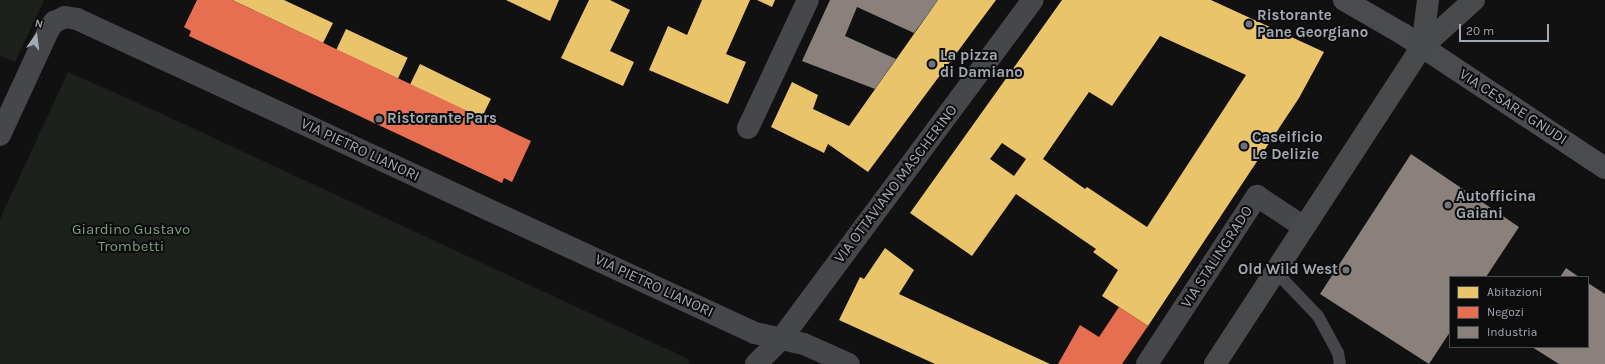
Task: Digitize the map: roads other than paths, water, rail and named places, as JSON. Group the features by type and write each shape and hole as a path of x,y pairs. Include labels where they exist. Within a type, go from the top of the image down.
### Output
{"main road":[{"name":"VIA CESARE GNUDI","path":"1344,0 1422,47 1605,168"},
{"path":"1422,47 1428,0"},
{"path":"1215,364 1422,47 1474,0"}],"street":[{"path":"748,128 808,0"},
{"name":"VIA OTTAVIANO MASCHERINO","path":"756,364 780,339 1033,0"},
{"name":"VIA PIETRO LIANORI","path":"0,135 49,29 54,22 66,17 76,20 755,333 780,339"},
{"name":"VIA STALINGRADO","path":"1147,364 1257,196 1304,227"},
{"path":"780,339 804,344 850,364"}],"lane":[{"path":"1276,271 1318,316 1338,353 1340,364"}],"place":[{"name":"Ristorante Pane Georgiano","path":"1249,24"},
{"name":"La pizza di Damiano","path":"932,64"},
{"name":"Ristorante Pars","path":"379,119"},
{"name":"Caseificio Le Delizie","path":"1244,146"},
{"name":"Autofficina Gaiani","path":"1448,205"},
{"name":"Old Wild West","path":"1346,270"}],"park label":[{"name":"Giardino Gustavo Trombetti","path":"131,238"}]}
